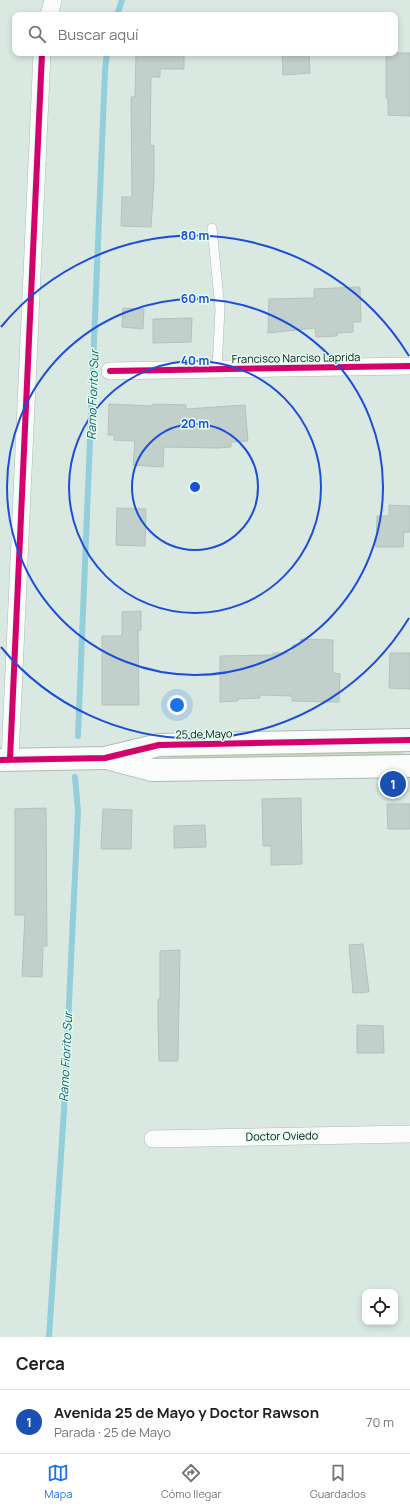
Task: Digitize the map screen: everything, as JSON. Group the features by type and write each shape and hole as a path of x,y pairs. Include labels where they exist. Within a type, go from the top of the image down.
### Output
{"street":[{"path":"50,12 53,0"},
{"path":"5,760 42,56"},
{"name":"Francisco Narciso Laprida","path":"110,371 410,366"},
{"name":"25 de Mayo","path":"5,760 106,758 158,745 410,740"},
{"name":"25 de Mayo","path":"106,758 152,770 410,766"},
{"name":"Doctor Oviedo","path":"153,1139 410,1134"}],"lane":[{"path":"212,228 220,309 217,369"}],"green space":[{"path":"402,750 404,753 402,756 168,759 170,755"}],"building":[{"path":"398,53 410,53 410,116 388,115 388,98 386,98 386,56 398,56"},
{"path":"136,56 184,56 184,69 160,69 160,77 151,77 150,146 154,145 154,179 151,227 121,226 122,197 132,197 131,97 135,97"},
{"path":"282,56 309,56 310,73 283,75"},
{"path":"360,287 361,322 353,322 353,332 337,333 337,336 316,337 315,328 268,333 269,299 314,298 314,289"},
{"path":"123,308 144,309 143,329 122,327"},
{"path":"192,318 191,342 153,343 153,319"},
{"path":"109,404 153,406 153,404 186,405 186,409 245,405 248,441 231,442 231,447 219,448 164,447 163,467 133,465 135,441 114,440 114,435 108,435"},
{"path":"389,505 410,506 410,532 404,532 403,547 376,547 377,516 389,516"},
{"path":"117,508 146,509 145,546 116,545"},
{"path":"141,611 141,630 138,630 139,705 102,705 102,636 122,636 122,612"},
{"path":"301,639 333,640 333,673 340,674 339,702 292,701 292,696 260,695 260,698 220,702 220,656 293,653 293,645 300,645"},
{"path":"390,653 410,653 410,689 389,688"},
{"path":"301,798 302,864 271,865 271,846 263,846 262,799"},
{"path":"387,804 410,804 410,829 388,829"},
{"path":"46,808 47,946 43,946 42,977 22,976 25,915 15,915 15,809"},
{"path":"103,809 132,810 131,849 101,849"},
{"path":"205,825 206,847 174,848 174,826"},
{"path":"363,944 369,992 353,993 349,945"},
{"path":"180,950 178,1061 159,1061 158,999 160,999 160,951"},
{"path":"357,1025 383,1026 384,1053 357,1053"}],"waterway":[{"name":"Ramo Fiorito Sur","path":"118,12 122,0"},
{"name":"Ramo Fiorito Sur","path":"78,736 107,56"},
{"name":"Ramo Fiorito Sur","path":"49,1337 64,1110 78,811 75,777"}],"cycle path":[{"path":"10,759 42,56"},
{"path":"110,371 410,366"},
{"path":"0,760 105,758 159,745 410,740"}],"place":[{"name":"Avenida 25 de Mayo y Doctor Rawson","path":"393,784"}]}
